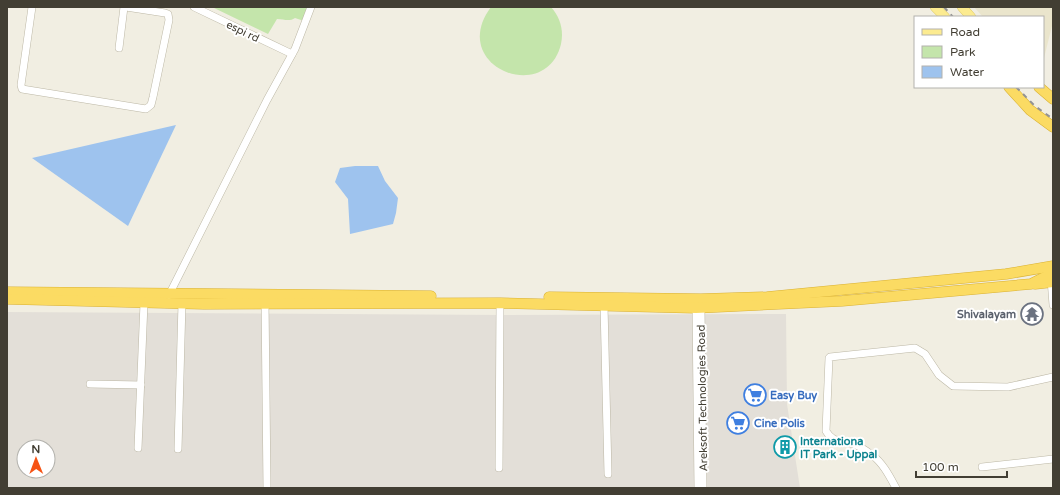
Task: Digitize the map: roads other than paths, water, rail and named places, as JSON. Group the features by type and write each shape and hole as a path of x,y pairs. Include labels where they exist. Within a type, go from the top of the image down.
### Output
{"highway":[{"path":"1010,88 1030,110 1053,127"},
{"path":"1040,88 1053,99"},
{"path":"7,292 168,299 696,299 767,297 1006,274 1052,276"},
{"path":"7,299 144,303 168,299 182,304 265,299 699,308 842,301 1031,284 1052,276"}],"main road":[{"path":"935,7 944,16"},
{"path":"962,7 970,16"}],"street":[{"path":"32,7 21,85 22,89 146,109 151,105 153,97 168,14 125,7 119,48"},
{"name":"espi rd","path":"194,7 292,54"},
{"path":"168,299 292,54 310,10 317,7"},
{"path":"1052,276 1053,305"},
{"path":"265,299 267,488"},
{"path":"138,448 144,303"},
{"path":"499,468 500,303"},
{"path":"178,449 182,304"},
{"path":"604,306 608,474"},
{"name":"Areksoft Technologies Road","path":"698,488 699,308"},
{"name":"Areksoft Technologies Road","path":"699,308 703,488"},
{"path":"896,488 888,473 872,455 852,444 834,440 829,437 826,431 828,358 915,348 925,354 939,375 953,386 1008,386 1053,377"},
{"path":"90,384 141,385"},
{"path":"982,467 1053,459"}],"water":[{"path":"176,125 128,226 32,158"},
{"path":"355,166 378,166 385,181 398,198 393,224 350,234 348,199 335,182 340,168"}],"railway":[{"path":"944,7 952,16"},
{"path":"1017,88 1035,106 1053,119"}],"place":[{"name":"Shivalayam","path":"1032,314"},
{"name":"Easy Buy","path":"755,395"},
{"name":"Cine Polis","path":"738,423"},
{"name":"Internationa IT Park - Uppal","path":"785,447"}]}
